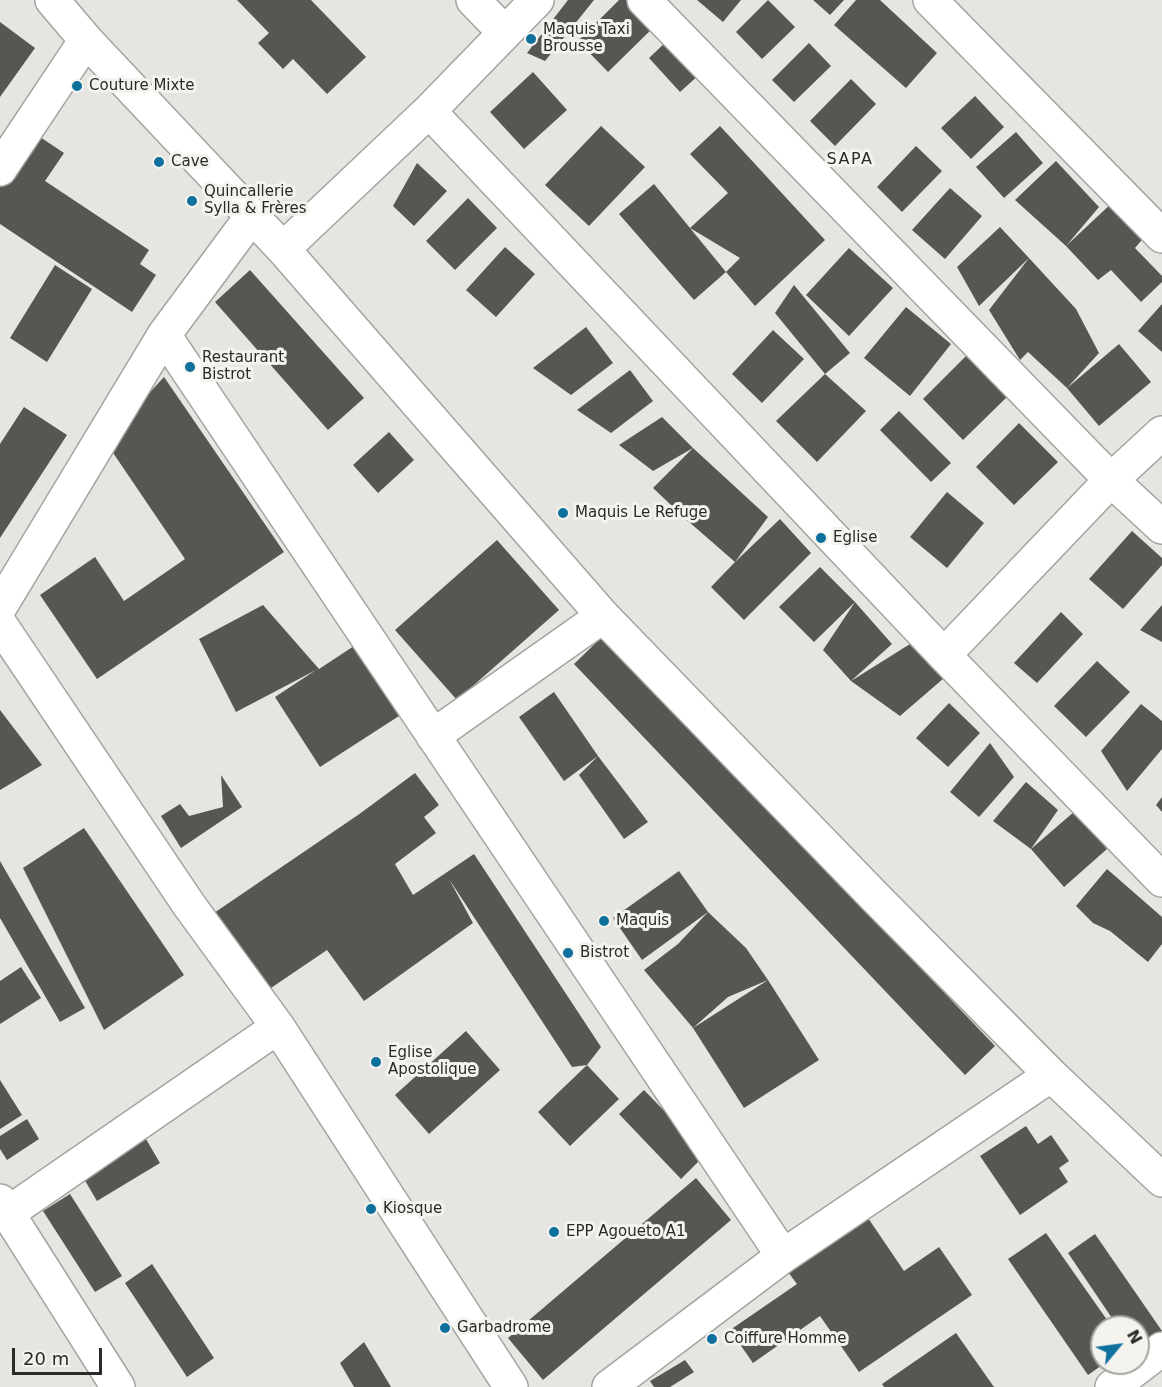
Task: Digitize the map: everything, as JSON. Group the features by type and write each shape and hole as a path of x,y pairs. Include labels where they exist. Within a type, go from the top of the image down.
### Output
{"street":[{"path":"52,0 86,40 284,249 603,616 1051,1075 1162,1180"},
{"path":"473,0 505,33"},
{"path":"284,249 429,111 537,0"},
{"path":"644,0 1112,480 1162,527"},
{"path":"930,0 1162,236"},
{"path":"0,169 86,40"},
{"path":"429,111 944,655 1162,880"},
{"path":"0,607 164,335 252,216"},
{"path":"164,335 783,1256"},
{"path":"944,655 1112,480 1162,433"},
{"path":"433,735 603,616"},
{"path":"0,624 189,905 278,1027 511,1387"},
{"path":"118,1387 4,1207 278,1027"},
{"path":"609,1387 783,1256 1051,1075"},
{"path":"1112,1387 1162,1349"}],"building":[{"path":"237,0 311,0 366,57 327,94 293,59 283,69 258,43 269,33"},
{"path":"568,0 594,0 545,61 527,53"},
{"path":"619,0 638,0 659,22 608,72 578,41"},
{"path":"697,0 741,0 723,22"},
{"path":"768,0 795,27 762,59 736,32"},
{"path":"813,0 844,0 830,15"},
{"path":"856,0 880,0 937,53 906,88 834,25"},
{"path":"0,22 35,48 0,97"},
{"path":"668,40 700,74 680,92 649,58"},
{"path":"809,43 831,66 794,102 772,80"},
{"path":"533,72 567,110 524,149 490,112"},
{"path":"851,79 876,104 835,146 810,121"},
{"path":"975,96 1004,127 971,159 941,128"},
{"path":"601,126 645,167 589,226 545,185"},
{"path":"720,126 825,240 755,306 726,272 740,258 690,228 728,193 690,154"},
{"path":"1016,132 1043,163 1004,198 976,167"},
{"path":"34,133 64,153 45,181 149,250 140,264 156,275 132,312 0,224 0,185"},
{"path":"916,146 942,171 902,212 877,187"},
{"path":"1056,161 1099,207 1066,246 1015,200"},
{"path":"417,163 447,191 414,226 393,206"},
{"path":"654,184 726,272 694,300 619,214"},
{"path":"950,188 982,216 945,259 912,230"},
{"path":"468,198 497,228 455,270 426,241"},
{"path":"1114,201 1146,235 1135,248 1162,276 1162,282 1141,302 1111,270 1098,280 1066,246"},
{"path":"1000,227 1029,258 979,306 957,267"},
{"path":"505,247 535,274 496,317 466,290"},
{"path":"849,248 893,288 849,336 806,295"},
{"path":"1029,258 1076,309 1099,353 1067,388 1028,352 1020,360 989,310"},
{"path":"55,265 92,289 47,362 10,338"},
{"path":"250,270 364,398 328,430 215,302"},
{"path":"794,285 850,353 825,374 775,313"},
{"path":"1162,304 1162,352 1138,331"},
{"path":"906,307 951,344 910,396 864,358"},
{"path":"586,327 613,363 571,395 533,368"},
{"path":"773,330 804,359 762,403 732,374"},
{"path":"1119,344 1151,382 1099,426 1067,388"},
{"path":"967,355 1008,396 963,440 923,399"},
{"path":"630,370 653,401 611,433 577,410"},
{"path":"825,374 866,411 817,462 776,421"},
{"path":"164,377 284,552 97,679 40,595 95,557 124,601 185,559 105,441"},
{"path":"24,407 67,435 0,538 0,444"},
{"path":"899,411 951,463 931,482 880,430"},
{"path":"662,417 693,448 653,471 619,445"},
{"path":"1019,423 1058,462 1014,505 976,467"},
{"path":"389,432 414,460 378,493 353,465"},
{"path":"693,448 768,517 735,562 653,488"},
{"path":"947,492 984,523 947,568 910,537"},
{"path":"780,519 811,553 744,620 711,587"},
{"path":"1132,531 1162,558 1162,565 1123,609 1089,579"},
{"path":"497,540 559,610 457,700 395,630"},
{"path":"820,567 855,602 814,642 779,607"},
{"path":"855,602 892,644 851,681 823,650"},
{"path":"263,605 319,669 354,646 399,716 320,767 275,697 316,670 236,712 199,639"},
{"path":"1162,605 1162,642 1140,630"},
{"path":"1061,612 1083,634 1037,683 1014,663"},
{"path":"604,635 995,1046 965,1075 574,664"},
{"path":"910,644 944,678 900,716 851,681"},
{"path":"1097,661 1130,692 1086,737 1054,706"},
{"path":"554,692 598,756 564,781 519,717"},
{"path":"949,703 980,733 948,767 916,738"},
{"path":"1141,704 1162,721 1162,749 1127,791 1101,751"},
{"path":"0,710 42,765 0,790"},
{"path":"990,743 1014,777 979,817 950,792"},
{"path":"598,756 648,822 624,839 579,775"},
{"path":"415,773 439,805 424,817 436,833 395,864 413,895 474,854 601,1047 587,1065 572,1067 449,879 473,923 364,1001 327,950 265,992 214,913 358,815"},
{"path":"221,775 242,807 181,848 161,816 180,804 189,816 223,807"},
{"path":"1026,782 1058,810 1031,849 993,821"},
{"path":"1162,797 1162,812 1156,805"},
{"path":"1075,811 1107,849 1064,887 1031,849"},
{"path":"84,828 184,975 104,1030 23,868"},
{"path":"0,861 85,1008 60,1022 0,918"},
{"path":"1107,869 1162,917 1162,944 1148,962 1110,931 1093,923 1076,906"},
{"path":"679,871 708,912 642,960 613,918"},
{"path":"708,912 746,948 768,980 728,997 693,1028 644,970 678,944"},
{"path":"21,967 41,998 0,1024 0,981"},
{"path":"768,980 819,1060 744,1108 693,1028"},
{"path":"466,1031 500,1070 429,1134 395,1095"},
{"path":"587,1065 619,1099 570,1146 538,1112"},
{"path":"0,1080 22,1115 0,1129"},
{"path":"644,1090 706,1154 681,1179 619,1114"},
{"path":"27,1119 39,1139 7,1160 0,1149 0,1136"},
{"path":"1026,1126 1038,1144 1051,1135 1069,1161 1059,1168 1068,1182 1020,1215 980,1156"},
{"path":"143,1134 160,1163 97,1201 80,1172"},
{"path":"696,1178 731,1220 543,1380 508,1338"},
{"path":"70,1194 122,1276 95,1292 43,1211"},
{"path":"868,1218 904,1271 939,1247 972,1295 859,1372 820,1316 753,1363 730,1330 797,1284 788,1272"},
{"path":"1046,1233 1104,1315 1090,1315 1090,1374 1088,1375 1008,1259"},
{"path":"1095,1234 1162,1331 1150,1340 1150,1315 1110,1315 1068,1253"},
{"path":"152,1264 214,1358 187,1377 125,1283"},
{"path":"956,1333 994,1387 884,1387 882,1384"},
{"path":"364,1342 391,1387 354,1387 340,1363"},
{"path":"685,1360 694,1372 670,1387 654,1387 650,1381"}],"place":[{"name":"Maquis Taxi Brousse","path":"531,39"},
{"name":"Couture Mixte","path":"77,86"},
{"name":"Cave","path":"159,162"},
{"name":"Quincallerie Sylla & Frères","path":"192,201"},
{"name":"Restaurant Bistrot","path":"190,367"},
{"name":"Maquis Le Refuge","path":"563,513"},
{"name":"Eglise","path":"821,538"},
{"name":"Maquis","path":"604,921"},
{"name":"Bistrot","path":"568,953"},
{"name":"Eglise Apostolique","path":"376,1062"},
{"name":"Kiosque","path":"371,1209"},
{"name":"EPP Agoueto A1","path":"554,1232"},
{"name":"Garbadrome","path":"445,1328"},
{"name":"Coiffure Homme","path":"712,1339"}],"district":[{"name":"SAPA","path":"850,160"}]}
